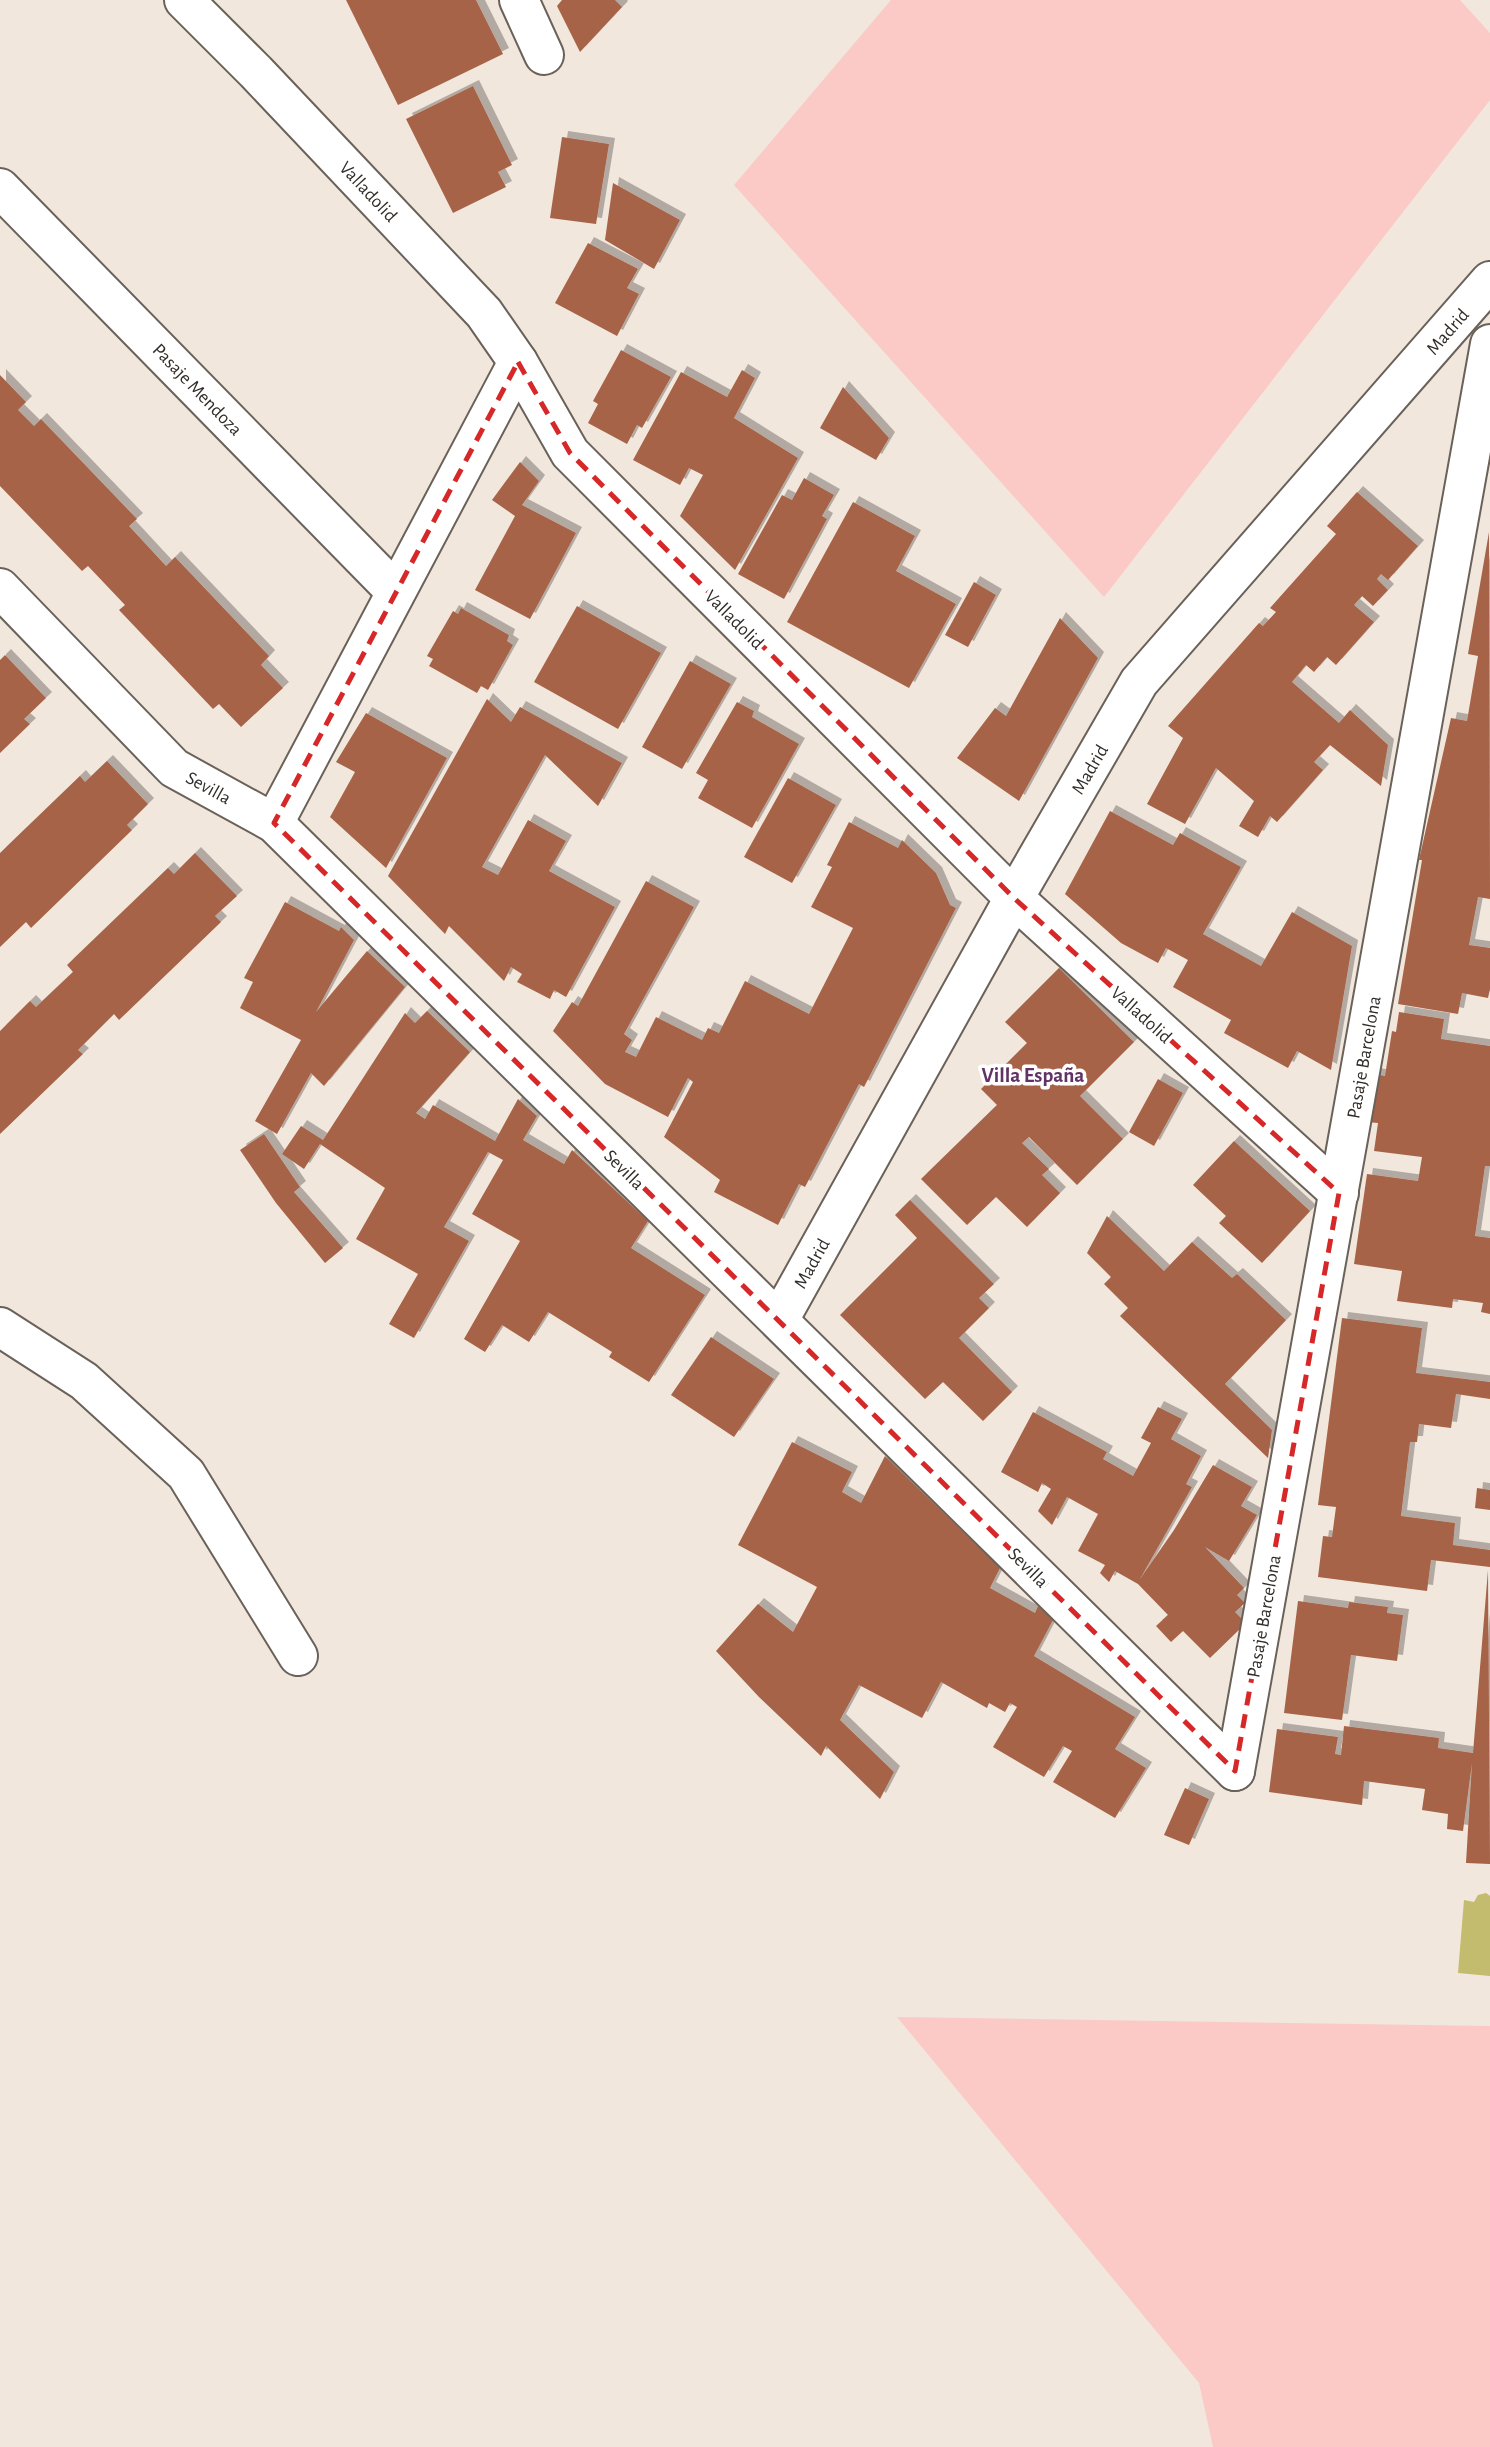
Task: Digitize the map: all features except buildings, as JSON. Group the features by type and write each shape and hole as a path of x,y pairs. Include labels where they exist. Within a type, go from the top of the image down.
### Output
{"street":[{"name":"Valladolid","path":"184,0 257,72 484,313 518,362 569,453 1014,898 1339,1193"},
{"path":"221,0 257,72"},
{"path":"519,0 544,55"},
{"name":"Pasaje Mendoza","path":"0,188 395,591"},
{"name":"Madrid","path":"779,1320 1014,898 1139,682 1490,281"},
{"name":"Pasaje Barcelona","path":"1236,1770 1490,344"},
{"path":"274,823 518,362"},
{"name":"Sevilla","path":"0,588 174,768 274,823 1236,1770"},
{"path":"0,1326 84,1381 186,1474 298,1656"}],"highlighted area":[{"path":"518,362 570,453 1014,898 1339,1193 1235,1771 274,823"}],"shaded area":[{"path":"891,0 1460,0 1490,33 1490,100 1104,597 734,185"},
{"path":"1486,1893 1490,1896 1490,1976 1458,1973 1464,1900 1474,1902 1478,1895"},
{"path":"897,2017 1490,2026 1490,2447 1213,2447 1199,2383"}],"district":[{"name":"Villa España","path":"1033,1075"}]}
